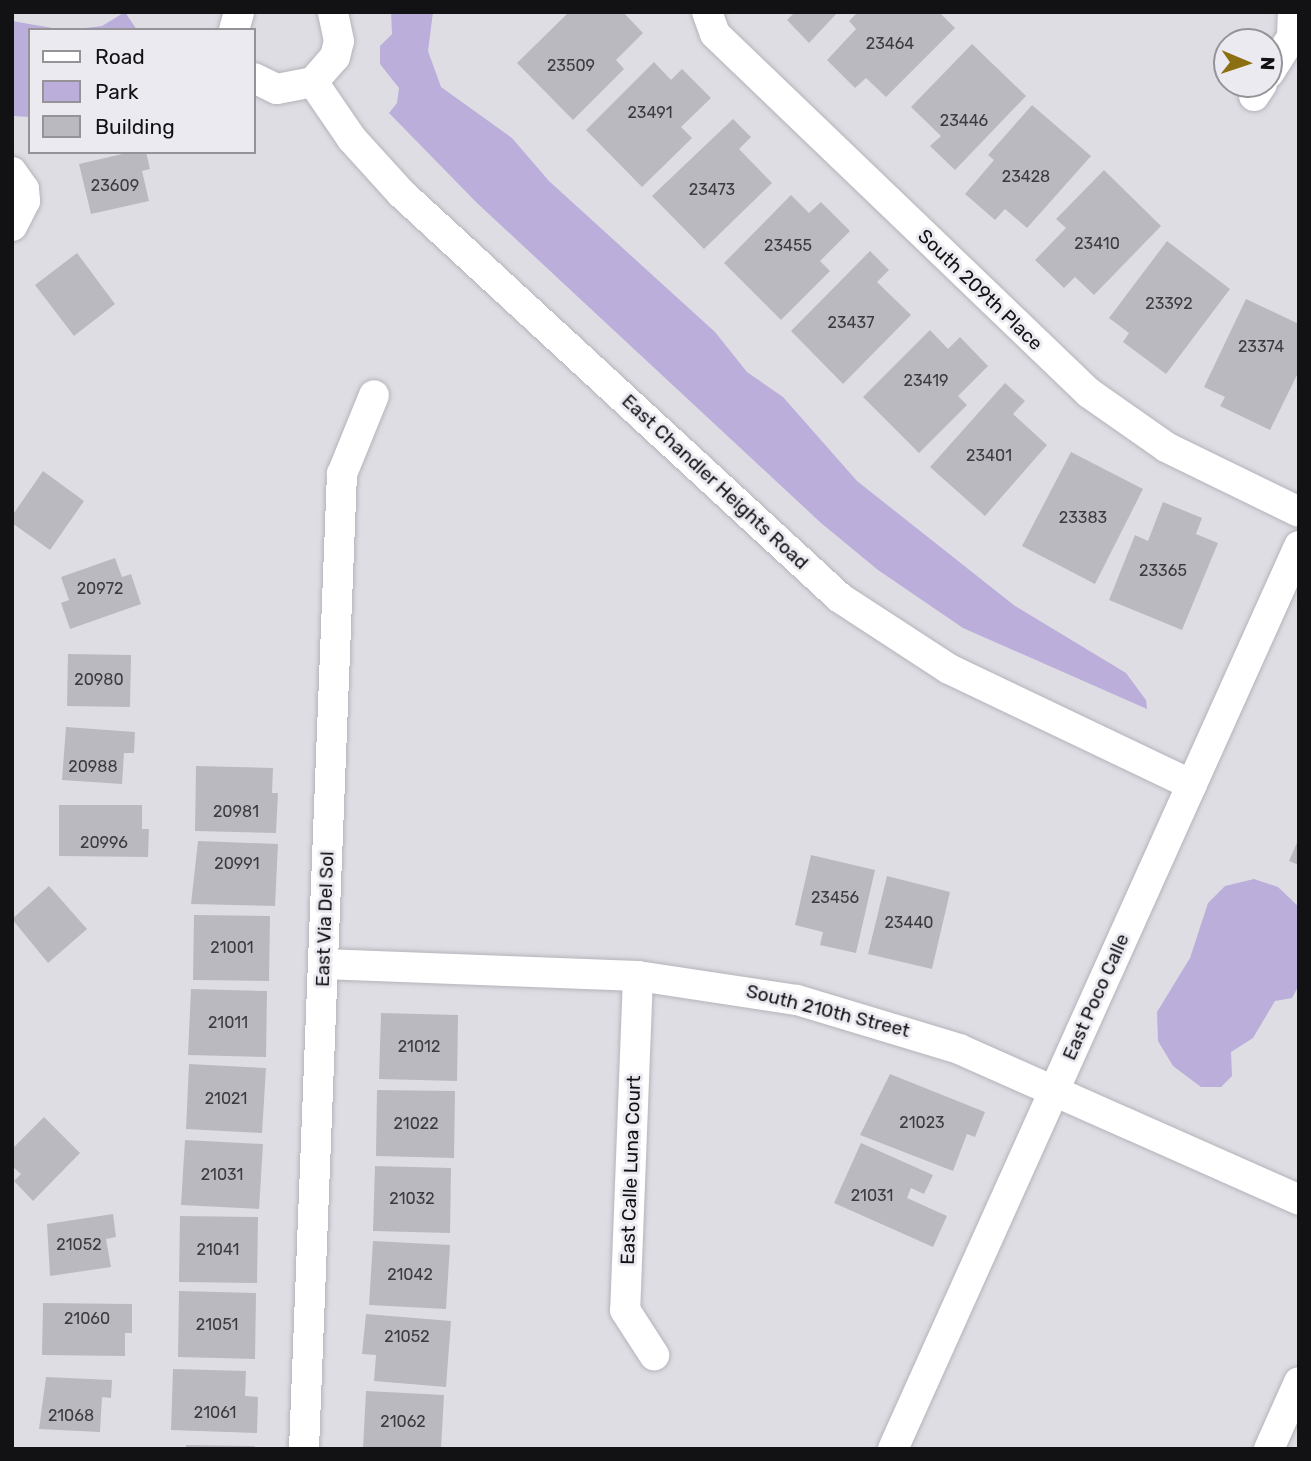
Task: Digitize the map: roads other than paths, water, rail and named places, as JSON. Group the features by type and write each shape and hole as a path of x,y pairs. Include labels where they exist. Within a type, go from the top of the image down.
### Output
{"street":[{"path":"256,79 277,89 313,82 335,57 339,41 333,12"},
{"name":"South 209th Place","path":"707,12 715,34 1089,393 1166,447 1299,512"},
{"path":"1283,51 1292,37 1293,12"},
{"name":"East Chandler Heights Road","path":"313,82 352,139 401,192 840,598 949,669 1192,785"},
{"path":"12,172 24,190 25,201 12,226"},
{"name":"East Via Del Sol","path":"304,1449 342,474 374,395"},
{"name":"East Poco Calle","path":"892,1449 1299,546"},
{"name":"South 210th Street","path":"323,964 638,976 732,987 845,1011 959,1049 1299,1200"},
{"name":"East Calle Luna Court","path":"638,976 625,1310 654,1355"},
{"path":"1269,1449 1299,1382"}]}
